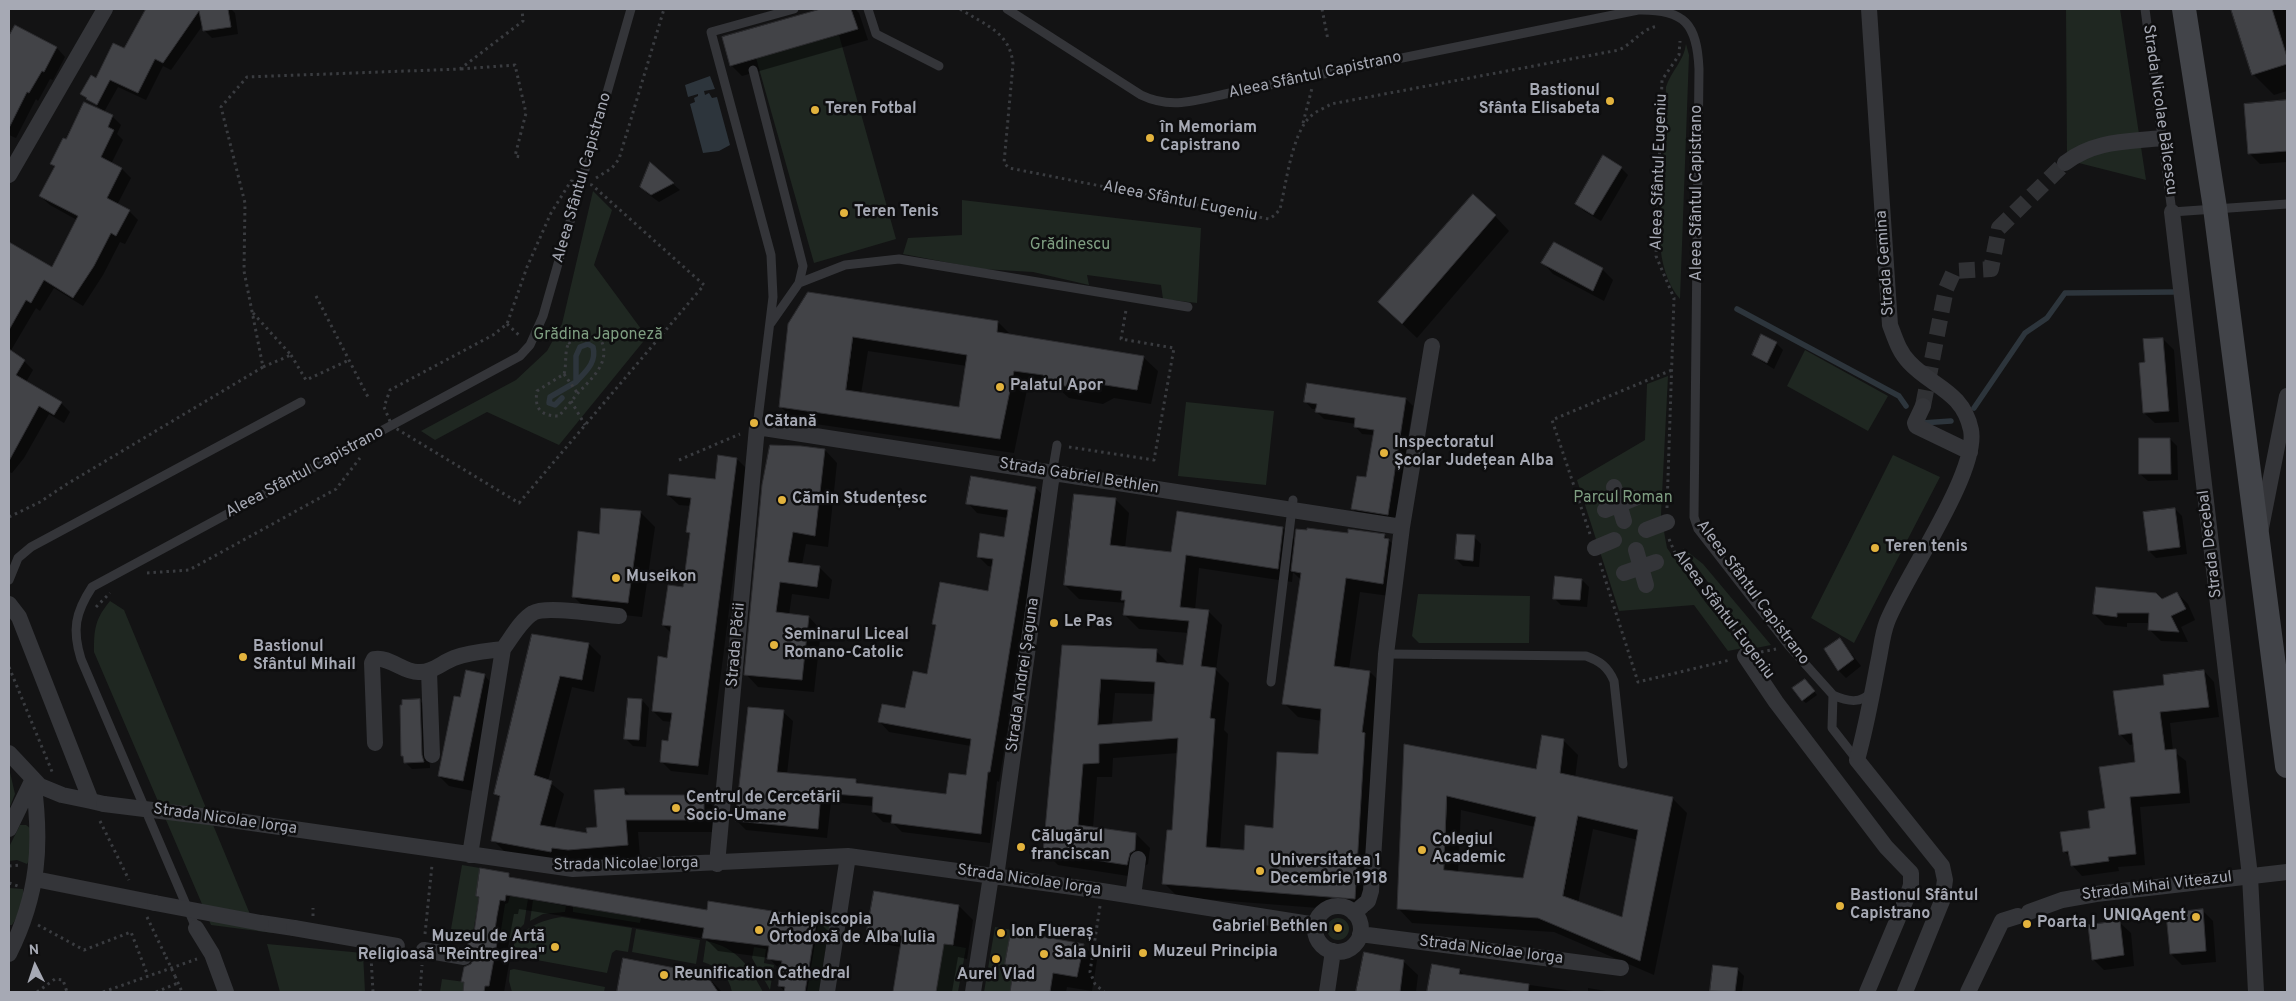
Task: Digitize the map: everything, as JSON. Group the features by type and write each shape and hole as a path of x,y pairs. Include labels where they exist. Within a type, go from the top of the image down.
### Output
{"street":[{"path":"9,175 104,9"},
{"name":"Strada Gemina","path":"1857,760 1864,735 1886,624 1962,479 1970,452 1971,431 1965,412 1954,396 1919,372 1907,361 1897,345 1890,325 1868,9"},
{"path":"2184,9 2215,208 2287,766"},
{"path":"2065,163 2082,151 2099,145 2162,138"},
{"name":"Strada Decebal","path":"2172,212 2250,876 2256,992"},
{"path":"1354,912 1368,901 1371,891 1386,654 1402,527 1432,346"},
{"path":"2258,542 2287,396"},
{"path":"1923,406 1915,423 1916,426 1970,452"},
{"name":"Strada Gabriel Bethlen","path":"757,427 1052,474 1292,504 1402,527"},
{"name":"Strada Păcii","path":"717,864 757,427"},
{"name":"Strada Andrei Șaguna","path":"972,992 993,877 1052,474"},
{"path":"1614,486 1612,507 1624,521"},
{"path":"1612,507 1635,498"},
{"path":"1646,530 1667,522"},
{"path":"1595,548 1614,540"},
{"path":"1636,550 1648,564 1646,585"},
{"path":"1624,573 1648,564"},
{"path":"9,604 19,617 98,803"},
{"path":"470,855 504,649 518,628 534,612 554,610 619,616"},
{"path":"375,743 372,663 374,658 380,658 407,670 429,671 453,658 473,652 504,649"},
{"path":"1746,651 1776,702 1886,847 1911,873 1909,891 1867,992"},
{"path":"429,671 432,755"},
{"path":"9,753 48,788"},
{"path":"1857,760 1942,866 1944,880 1942,901 1905,992"},
{"path":"9,829 16,811 48,788"},
{"path":"9,954 18,927 40,880 38,816 48,788"},
{"name":"Strada Nicolae Iorga","path":"48,788 98,803 573,869 717,864 848,856 1102,891 1316,925"},
{"path":"16,811 29,808 38,816"},
{"path":"827,992 848,856"},
{"path":"1133,896 1138,859"},
{"name":"Strada Mihai Viteazul","path":"1968,992 2002,921 2062,900 2096,894 2287,872"},
{"path":"40,880 261,923 397,946"},
{"path":"1342,906 1354,912 1361,927 1358,941 1347,950 1333,951 1321,944 1316,932 1316,925 1322,913 1328,908 1342,906"},
{"path":"196,928 212,954 226,992"},
{"name":"Strada Nicolae Iorga","path":"1360,934 1621,968"},
{"path":"424,950 464,957"},
{"path":"1327,992 1333,951"}],"lane":[{"name":"Aleea Sfântul Capistrano","path":"196,928 81,659 75,630 80,605 92,587 520,356 530,345 543,316 631,9"},
{"path":"757,427 771,323 773,297 771,255 711,32 794,9"},
{"path":"868,9 876,34 939,66"},
{"name":"Aleea Sfântul Capistrano","path":"1008,9 1140,95 1156,102 1184,103 1638,10 1658,9 1678,15 1692,30 1698,48 1700,70 1694,517 1698,529 1783,638 1833,696"},
{"name":"Strada Nicolae Bălcescu","path":"2145,9 2172,212"},
{"path":"754,70 803,266 799,284 771,323"},
{"path":"2172,212 2287,204"},
{"path":"799,284 845,265 899,259 1188,307"},
{"path":"9,580 18,558 31,547 301,402"},
{"path":"1052,474 1056,445"},
{"path":"1271,682 1292,504"},
{"path":"1386,654 1586,656 1598,660 1609,670 1614,682 1623,764"},
{"path":"1857,760 1832,728 1833,696 1844,700 1857,701 1866,698 1871,692"}],"path":[{"path":"460,69 523,20 522,9"},
{"path":"590,194 594,179 612,168 619,159 664,9"},
{"name":"Aleea Sfântul Eugeniu","path":"960,9 1000,34 1007,41 1012,51 1013,64 1004,162 1008,168 1268,219 1276,215 1280,209 1302,126"},
{"path":"1322,9 1328,40"},
{"path":"1302,126 1311,116 1332,104 1619,50 1632,44 1646,29 1662,26"},
{"name":"Aleea Sfântul Eugeniu","path":"1679,38 1681,43 1679,55 1662,80 1656,256 1674,298 1668,537 1674,553 1746,651"},
{"path":"262,367 244,271 245,203 222,107 247,77 460,69 515,65 526,113 515,156 521,157"},
{"path":"1302,126 1316,76"},
{"path":"571,181 592,184 704,284 519,503 392,426 384,407 390,390 493,335 507,324 527,267 551,213 571,181"},
{"path":"316,296 368,397"},
{"path":"1056,445 1154,460 1174,348 1121,339 1128,297"},
{"path":"253,312 291,355 306,380 349,360"},
{"path":"547,339 552,332 554,323"},
{"path":"552,332 570,343"},
{"path":"565,376 537,391 535,402 539,411 548,416 558,416 577,393 598,373 605,353 604,344 599,336 590,335 577,338 566,347 567,365 565,376 577,393"},
{"path":"9,517 40,502 262,367 291,355"},
{"path":"571,401 585,425"},
{"path":"679,460 757,427"},
{"path":"396,437 412,428"},
{"path":"144,574 189,570 336,488 348,476 359,459 367,454"},
{"path":"95,608 112,591"},
{"path":"9,666 48,788"},
{"path":"420,992 434,850"},
{"path":"9,866 20,865"},
{"path":"1102,891 1090,972 1095,984 1104,992"},
{"path":"18,927 84,950 131,932 148,976"},
{"path":"103,992 212,954"},
{"path":"166,958 182,992"},
{"path":"37,992 55,979 63,980 67,992"},
{"path":"156,992 178,983"}],"green space":[{"path":"2066,9 2120,9 2146,180 2067,160"},
{"name":"Teren Fotbal","path":"839,35 896,239 814,263 756,58"},
{"path":"1686,44 1689,55 1680,299 1665,272 1660,242 1666,87 1683,56"},
{"name":"Grădina Japoneză","path":"593,191 612,210 594,265 647,337 559,445 487,412 435,440 421,431 516,380 547,351 562,324"},
{"name":"Grădinescu","path":"962,200 1201,228 1197,303 1163,299 1161,285 1087,275 1089,285 1033,272 982,269 903,254 908,238 962,235"},
{"path":"1805,350 1888,396 1868,431 1787,386"},
{"name":"Parcul Roman","path":"1668,376 1661,515 1667,548 1706,603 1743,648 1728,651 1694,605 1619,611 1577,480 1645,440 1647,384"},
{"path":"1186,402 1274,411 1266,485 1178,476"},
{"name":"Teren tenis","path":"1893,455 1940,477 1854,643 1811,618"},
{"path":"1683,548 1703,564 1771,645 1756,648"},
{"path":"1418,594 1530,596 1529,643 1419,643 1412,636"},
{"path":"110,601 124,610 252,919 273,933 211,925 94,652 96,625 101,613"},
{"path":"9,768 15,794 9,809"},
{"path":"20,825 26,825 30,828 31,857 27,864 17,860 9,861 10,845"},
{"path":"462,865 480,868 476,896 479,897 473,933 451,929"},
{"path":"9,888 23,889 20,908 12,925 9,925"},
{"path":"510,896 528,899 524,924 507,942 503,941 500,936 505,904 508,903"},
{"path":"533,900 566,906 565,912 543,914 530,921"},
{"path":"573,906 641,918 640,923 573,912"},
{"path":"562,917 632,928 628,952 616,950 612,953 607,973 512,954 513,946 523,933 546,920"},
{"path":"1334,918 1342,918 1349,925 1349,933 1342,940 1334,940 1327,933 1327,925"},
{"path":"819,919 830,921 819,992 807,992"},
{"path":"995,927 1035,934 1011,931 1014,966 1010,992 984,992"},
{"path":"636,929 700,940 696,964 632,952"},
{"path":"706,941 726,948 741,959 753,974 763,992 732,992 731,986 722,973 703,962"},
{"path":"267,944 363,953 365,992 280,992"},
{"path":"944,944 966,948 958,992 936,992"},
{"path":"754,947 766,949 764,963 774,965 770,990 752,958"},
{"path":"514,969 605,987 604,992 512,992 509,981 510,970"},
{"path":"442,979 465,982 463,992 440,992"}],"shaded area":[{"path":"710,76 715,89 704,91 705,95 709,93 712,98 717,97 730,145 719,151 703,153 690,104 695,102 694,98 698,94 688,97 685,85"}],"building":[{"path":"146,9 228,9 231,27 203,31 199,11 163,63 155,59 138,93 110,80 97,105 86,99 80,94 91,75 96,78 113,43 124,48"},
{"path":"821,9 851,9 858,29 730,66 722,37"},
{"path":"2231,9 2272,9 2287,57 2287,64 2252,75"},
{"path":"15,25 57,47 44,72 42,71 29,93 27,92 9,128 9,36"},
{"path":"2287,100 2287,151 2248,154 2244,104"},
{"path":"84,102 113,115 108,127 114,130 101,157 122,168 107,198 130,210 116,236 111,233 94,266 73,298 44,280 31,303 26,300 9,330 9,242 52,267 78,216 39,196 55,166 50,164 63,138 66,139"},
{"path":"1603,155 1622,167 1593,215 1575,204"},
{"path":"650,162 674,183 651,195 640,187"},
{"path":"1473,194 1496,215 1402,324 1378,302"},
{"path":"1554,242 1603,268 1593,291 1541,263"},
{"path":"808,292 998,321 997,332 1144,356 1137,390 1099,384 1088,390 1053,384 1043,375 1014,371 1000,439 779,407 788,324","holes":["853,337 967,355 959,407 846,390"]},
{"path":"1761,334 1777,342 1767,363 1752,355"},
{"path":"2163,338 2169,411 2143,413 2139,363 2145,362 2143,339"},
{"path":"9,349 25,360 16,375 62,402 54,415 39,406 9,461"},
{"name":"Inspectoratul Școlar Județean Alba","path":"1307,383 1406,398 1388,515 1351,509 1357,476 1366,477 1374,430 1354,427 1355,418 1315,412 1317,404 1304,402"},
{"path":"2139,438 2170,438 2171,474 2139,474"},
{"path":"770,445 825,449 815,536 793,532 788,562 820,566 817,587 780,582 776,612 809,616 802,680 744,675 762,485"},
{"path":"718,455 737,458 698,766 660,762 662,740 668,741 672,713 652,711 658,656 667,658 671,626 662,625 668,585 683,587 690,533 686,532 691,498 667,495 669,474 715,479"},
{"path":"971,476 1036,487 990,772 988,772 981,834 891,823 892,815 872,812 873,797 821,793 818,829 735,821 748,707 784,710 777,772 856,779 856,783 946,794 949,773 966,775 971,739 878,722 882,704 905,708 913,671 927,674 936,625 932,624 940,582 988,591 993,559 977,557 980,533 1004,537 1008,510 966,504"},
{"path":"1074,494 1116,498 1110,545 1171,552 1177,511 1283,527 1278,569 1186,555 1180,607 1209,610 1201,666 1216,668 1210,718 1215,719 1206,847 1244,850 1245,825 1273,828 1277,752 1318,754 1321,709 1282,704 1301,573 1291,571 1296,529 1307,530 1307,528 1348,533 1348,529 1385,534 1384,538 1389,539 1383,584 1346,578 1334,666 1370,671 1362,732 1365,733 1355,899 1162,884 1167,830 1172,830 1178,738 1099,744 1099,763 1083,764 1078,825 1136,833 1135,850 1130,853 1127,865 1043,852 1062,645 1157,649 1156,662 1183,665 1189,621 1123,615 1125,600 1121,600 1122,591 1064,585","holes":["1101,679 1155,682 1152,721 1098,725"]},
{"path":"601,508 641,511 628,603 572,597 578,531 599,534"},
{"path":"2175,508 2180,547 2148,551 2143,512"},
{"path":"1457,534 1475,535 1473,561 1455,559"},
{"path":"1555,576 1582,579 1580,600 1553,599"},
{"path":"2096,587 2156,593 2162,599 2177,592 2186,609 2171,616 2179,632 2148,630 2149,613 2117,613 2117,617 2093,614"},
{"path":"532,634 589,643 582,680 560,676 534,775 552,781 540,825 587,833 586,828 597,827 594,790 624,788 625,795 704,795 704,820 626,820 628,845 568,850 552,848 551,852 491,841 500,796 494,794"},
{"path":"1840,638 1854,659 1838,671 1824,649"},
{"path":"466,670 485,674 463,781 438,776 454,696 460,697"},
{"path":"2204,670 2209,707 2160,712 2165,750 2176,749 2180,793 2130,797 2136,854 2108,857 2109,861 2071,866 2068,851 2063,852 2060,832 2090,828 2088,811 2105,808 2099,767 2135,762 2132,733 2119,735 2113,691 2164,685 2163,675"},
{"path":"1805,679 1815,691 1802,701 1792,688"},
{"path":"628,698 642,699 639,740 624,739"},
{"path":"420,699 422,755 424,762 404,763 403,756 401,756 400,705 402,705 402,700"},
{"name":"Colegiul Academic","path":"1542,735 1564,739 1560,773 1673,797 1640,961 1538,918 1397,909 1404,744 1536,769","holes":["1447,796 1536,817 1523,878 1444,870","1578,816 1638,830 1622,917 1563,896"]},
{"name":"Arhiepiscopia Ortodoxă de Alba Iulia","path":"480,868 509,873 509,877 707,910 708,901 817,918 805,992 784,992 785,987 778,986 782,961 767,959 769,946 702,938 704,928 506,895 505,901 500,900 497,916 494,936 498,937 489,986 485,986 484,992 463,992 464,982 461,982 464,967 471,964 474,958 473,953 467,948 470,932 474,933 479,897 476,896"},
{"path":"874,891 959,905 953,945 944,944 936,992 893,992 902,936 867,930"},
{"path":"2203,909 2206,951 2170,954 2166,914"},
{"path":"2120,921 2124,955 2092,960 2088,925"},
{"name":"Sala Unirii","path":"1011,931 1084,944 1077,977 1053,973 1050,992 1010,992 1014,966 1005,964"},
{"path":"1364,952 1404,960 1400,992 1356,992"},
{"name":"Reunification Cathedral","path":"623,958 706,974 718,992 617,992"},
{"path":"1432,964 1460,969 1459,974 1529,984 1528,992 1427,992"},
{"path":"1713,965 1738,968 1735,992 1710,991"}],"waterway":[{"path":"1974,408 2025,333 2047,318 2065,293 2173,292"},
{"path":"1737,309 1899,396 1906,406"},
{"path":"562,398 555,405 549,403 550,397 576,382 576,356 580,347 588,344 593,347 592,362 576,382"},
{"path":"1922,423 1951,421"}],"tunnel":[{"path":"1923,406 1946,289 1954,271 1991,269 1999,228 2065,163"}],"place":[{"name":"Bastionul Sfânta Elisabeta","path":"1610,101"},
{"name":"Teren Fotbal","path":"815,110"},
{"name":"în Memoriam Capistrano","path":"1150,138"},
{"name":"Teren Tenis","path":"844,213"},
{"name":"Palatul Apor","path":"1000,387"},
{"name":"Cătană","path":"754,423"},
{"name":"Inspectoratul Școlar Județean Alba","path":"1384,453"},
{"name":"Cămin Studențesc","path":"782,500"},
{"name":"Teren tenis","path":"1875,548"},
{"name":"Museikon","path":"616,578"},
{"name":"Le Pas","path":"1054,623"},
{"name":"Seminarul Liceal Romano-Catolic","path":"774,645"},
{"name":"Bastionul Sfântul Mihail","path":"243,657"},
{"name":"Centrul de Cercetării Socio-Umane","path":"676,808"},
{"name":"Călugărul franciscan","path":"1021,847"},
{"name":"Colegiul Academic","path":"1422,850"},
{"name":"Universitatea 1 Decembrie 1918","path":"1260,871"},
{"name":"Bastionul Sfântul Capistrano","path":"1840,906"},
{"name":"UNIQAgent","path":"2196,917"},
{"name":"Poarta I","path":"2027,924"},
{"name":"Gabriel Bethlen","path":"1338,928"},
{"name":"Arhiepiscopia Ortodoxă de Alba Iulia","path":"759,930"},
{"name":"Ion Flueraș","path":"1001,933"},
{"name":"Muzeul de Artă Religioasă \"Reîntregirea\"","path":"555,947"},
{"name":"Muzeul Principia","path":"1143,953"},
{"name":"Sala Unirii","path":"1044,954"},
{"name":"Aurel Vlad","path":"996,959"},
{"name":"Reunification Cathedral","path":"664,975"}]}
